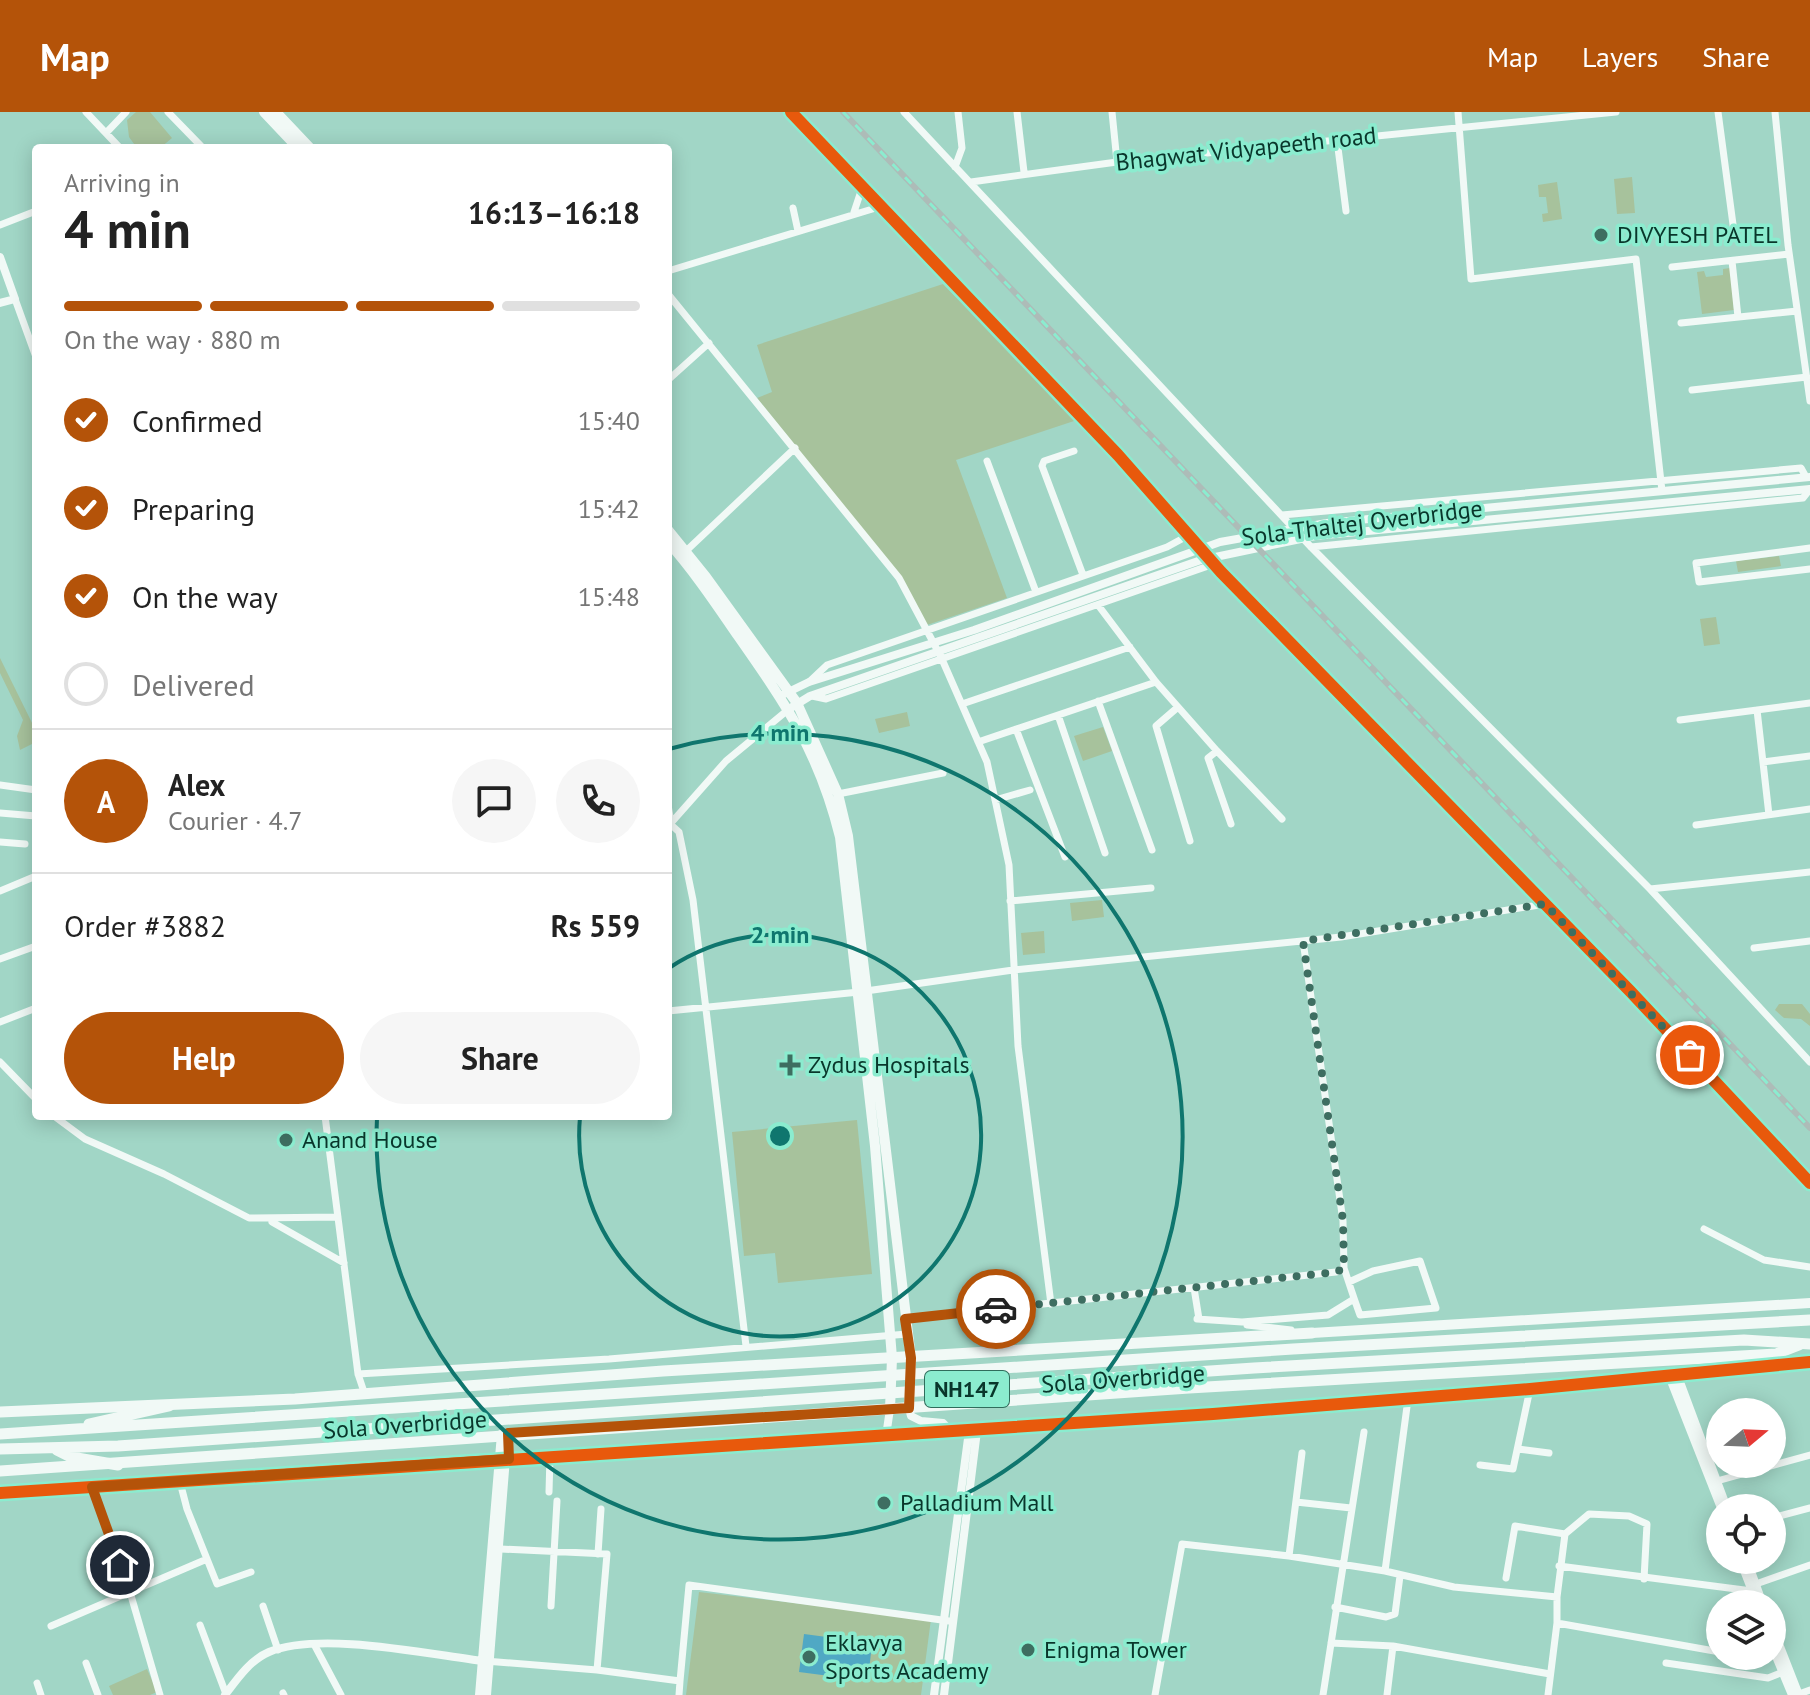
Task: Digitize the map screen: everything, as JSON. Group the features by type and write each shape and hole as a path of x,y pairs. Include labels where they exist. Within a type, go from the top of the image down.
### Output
{"main road":[{"path":"264,112 294,144"},
{"path":"276,112 306,144"},
{"path":"672,535 793,706 838,794 848,836 863,992 892,1358 890,1409"},
{"path":"672,547 784,693"},
{"path":"793,706 831,800 840,837 911,1358 909,1408"},
{"path":"0,1412 169,1406 892,1358 1810,1303"},
{"path":"1768,1320 1810,1313"},
{"name":"Sola Overbridge","path":"74,1430 1768,1320 1810,1320"},
{"name":"Sola Overbridge","path":"54,1448 1285,1366 1744,1340 1804,1344"},
{"path":"0,1471 118,1465 504,1434 1776,1354 1804,1344"},
{"path":"74,1430 169,1406"},
{"name":"NH147","path":"0,1434 74,1430"},
{"path":"54,1448 71,1457 118,1465"},
{"name":"NH147","path":"0,1449 54,1448"}],"street":[{"path":"86,112 116,144"},
{"path":"106,133 126,112"},
{"path":"168,112 199,144"},
{"path":"791,112 1118,455 1214,564 1545,904 1810,1183"},
{"path":"904,112 1311,547 1650,889 1810,1062"},
{"path":"955,167 962,148 958,112"},
{"path":"1017,112 1024,172"},
{"path":"1112,112 1117,162"},
{"path":"1458,112 1471,279 1636,259 1662,487"},
{"name":"Bhagwat Vidyapeeth road","path":"971,182 1024,172 1561,115 1616,112"},
{"path":"1718,112 1734,232"},
{"path":"1775,112 1789,254 1810,401"},
{"path":"1337,140 1346,211"},
{"path":"854,212 862,188"},
{"path":"672,270 854,212 879,207"},
{"path":"793,208 798,231"},
{"path":"0,225 32,213"},
{"path":"1672,267 1789,254"},
{"path":"0,257 32,346"},
{"path":"1732,261 1738,317"},
{"path":"0,303 15,299"},
{"path":"672,299 899,578 941,657 978,742 1009,865 1018,1046 1051,1304"},
{"path":"1681,323 1797,311"},
{"path":"672,376 709,343"},
{"path":"1692,390 1807,377"},
{"path":"686,551 795,448"},
{"path":"1074,451 1044,461 1042,466 1083,575"},
{"path":"987,461 1036,592"},
{"path":"1282,515 1662,487 1801,468 1808,477"},
{"name":"Sola-Thaltej Overbridge","path":"784,693 1220,542 1327,523 1662,487 1808,477"},
{"path":"1311,547 1803,498 1810,489"},
{"name":"Sola-Thaltej Overbridge","path":"793,706 810,696 1201,560 1315,536 1810,489"},
{"path":"809,682 827,665 1167,547 1189,535"},
{"path":"1810,548 1696,563 1699,582 1810,569"},
{"path":"810,696 826,699 1214,564"},
{"path":"1098,605 1156,682 1282,819"},
{"path":"962,704 1130,647"},
{"path":"978,742 1156,682"},
{"path":"1098,701 1152,850"},
{"path":"1680,720 1810,703"},
{"path":"672,820 726,761 793,706"},
{"path":"1178,707 1156,726 1190,841"},
{"path":"1757,710 1769,815"},
{"path":"1058,715 1105,853"},
{"path":"1016,729 1065,857"},
{"path":"1217,751 1208,758 1231,824"},
{"path":"1763,762 1810,756"},
{"path":"838,794 943,773"},
{"path":"0,785 32,789"},
{"path":"995,800 1030,790"},
{"path":"1696,825 1810,809"},
{"path":"0,813 32,816"},
{"path":"672,826 679,832 693,900 746,1346"},
{"path":"0,842 25,844"},
{"path":"1650,889 1810,872"},
{"path":"0,891 32,878"},
{"path":"1010,901 1151,888"},
{"path":"672,1010 863,992 1013,970 1303,941 1545,904"},
{"path":"1303,941 1343,1221 1344,1268 1354,1299 1360,1315 1436,1308 1420,1261 1373,1271 1349,1282"},
{"path":"1754,948 1810,941"},
{"path":"0,959 32,947"},
{"path":"0,1022 32,1010"},
{"path":"0,1062 32,1095"},
{"path":"59,1120 85,1139 152,1168 238,1214 270,1221 338,1217"},
{"path":"326,1120 358,1374 364,1392"},
{"path":"270,1221 344,1263"},
{"path":"1704,1229 1764,1260 1810,1267"},
{"path":"905,1319 1336,1272 1344,1268"},
{"path":"1194,1288 1197,1319"},
{"path":"1197,1319 1242,1322 1328,1315 1354,1299"},
{"path":"1197,1319 1312,1333"},
{"path":"358,1374 609,1359 907,1334"},
{"path":"0,1493 973,1431 1530,1389 1810,1362"},
{"path":"1673,1375 1722,1494"},
{"path":"1673,1375 1716,1494"},
{"path":"1480,1465 1513,1469 1530,1389"},
{"path":"1385,1571 1408,1399"},
{"path":"909,1408 911,1416 921,1421 943,1423 952,1432"},
{"path":"886,1436 890,1409"},
{"path":"944,1695 949,1621 973,1431"},
{"path":"1323,1695 1364,1432"},
{"path":"479,1695 487,1661 501,1549 504,1434"},
{"path":"1518,1449 1549,1453"},
{"path":"1289,1556 1302,1453"},
{"path":"1717,1481 1810,1455"},
{"path":"549,1492 550,1456"},
{"path":"487,1695 487,1661 505,1459"},
{"path":"180,1482 219,1586 251,1572"},
{"path":"92,1487 130,1592 160,1695"},
{"path":"551,1606 557,1501"},
{"path":"1296,1502 1351,1508"},
{"path":"1786,1514 1810,1508"},
{"path":"598,1554 601,1509"},
{"path":"1548,1695 1557,1623 1559,1566 1565,1534 1589,1514 1644,1521 1648,1535 1644,1579"},
{"path":"1506,1578 1515,1523 1565,1534"},
{"path":"1155,1695 1182,1544 1385,1571 1454,1587 1557,1597"},
{"path":"501,1549 607,1554 597,1670"},
{"path":"51,1626 207,1559"},
{"path":"1559,1566 1644,1579 1754,1588 1810,1565"},
{"path":"1747,1574 1754,1588"},
{"path":"1750,1574 1754,1588"},
{"path":"1335,1607 1386,1617 1395,1614 1400,1576"},
{"path":"679,1695 689,1585 949,1621"},
{"path":"263,1606 278,1650"},
{"path":"934,1695 949,1621"},
{"path":"1557,1623 1706,1650"},
{"path":"200,1625 226,1694 249,1667 278,1650 315,1646 361,1645 680,1681"},
{"path":"1331,1643 1393,1646 1550,1674"},
{"path":"315,1646 341,1695"},
{"path":"1387,1695 1393,1646"},
{"path":"1786,1662 1799,1695 1810,1690"},
{"path":"86,1663 98,1695"},
{"path":"1666,1663 1768,1678 1783,1672 1792,1695"},
{"path":"37,1683 41,1695"}],"green space":[{"path":"136,112 150,112 172,138 165,144 134,144 129,137 127,120"},
{"path":"1632,177 1635,213 1617,214 1614,179"},
{"path":"1557,182 1562,219 1543,222 1542,214 1548,213 1546,197 1539,197 1538,185"},
{"path":"1730,268 1734,310 1702,314 1697,272 1704,271 1706,277 1723,275 1723,269"},
{"path":"943,284 1077,420 956,460 1007,598 927,625 900,577 757,398 772,392 757,345"},
{"path":"1779,556 1781,566 1738,572 1736,561"},
{"path":"1716,617 1720,644 1704,646 1700,619"},
{"path":"0,658 32,723 32,744 20,750 17,736 23,720 0,673"},
{"path":"907,712 910,726 879,733 875,719"},
{"path":"1103,727 1112,751 1083,761 1074,736"},
{"path":"1102,900 1104,917 1072,921 1070,903"},
{"path":"1044,931 1045,953 1023,955 1021,933"},
{"path":"1779,1004 1802,1004 1810,1014 1810,1026 1801,1019 1784,1018 1775,1010"},
{"path":"857,1120 872,1274 778,1283 775,1253 744,1256 732,1132"},
{"name":"Eklavya Sports Academy","path":"699,1592 931,1619 921,1695 686,1695"},
{"path":"147,1669 157,1692 150,1695 113,1695 109,1686"}],"water":[{"path":"804,1634 872,1643 868,1681 799,1672"}],"railway":[{"path":"843,112 1810,1128"}],"cycle path":[{"path":"791,112 1118,455 1221,572 1630,991 1810,1183"},
{"path":"0,1493 1213,1414 1530,1389 1810,1362"}],"way so far":[{"path":"996,1309 1336,1272 1344,1268 1343,1221 1303,941 1545,904 1690,1055"}],"place":[{"name":"DIVYESH PATEL","path":"1601,235"},
{"name":"Zydus Hospitals","path":"790,1065"},
{"name":"Anand House","path":"286,1140"},
{"name":"Palladium Mall","path":"884,1503"},
{"name":"Enigma Tower","path":"1028,1650"},
{"name":"Eklavya Sports Academy","path":"809,1657"}],"route":[{"path":"120,1565 92,1487 277,1477 509,1459 508,1433 725,1422 909,1408 911,1358 905,1319 996,1309"}]}
